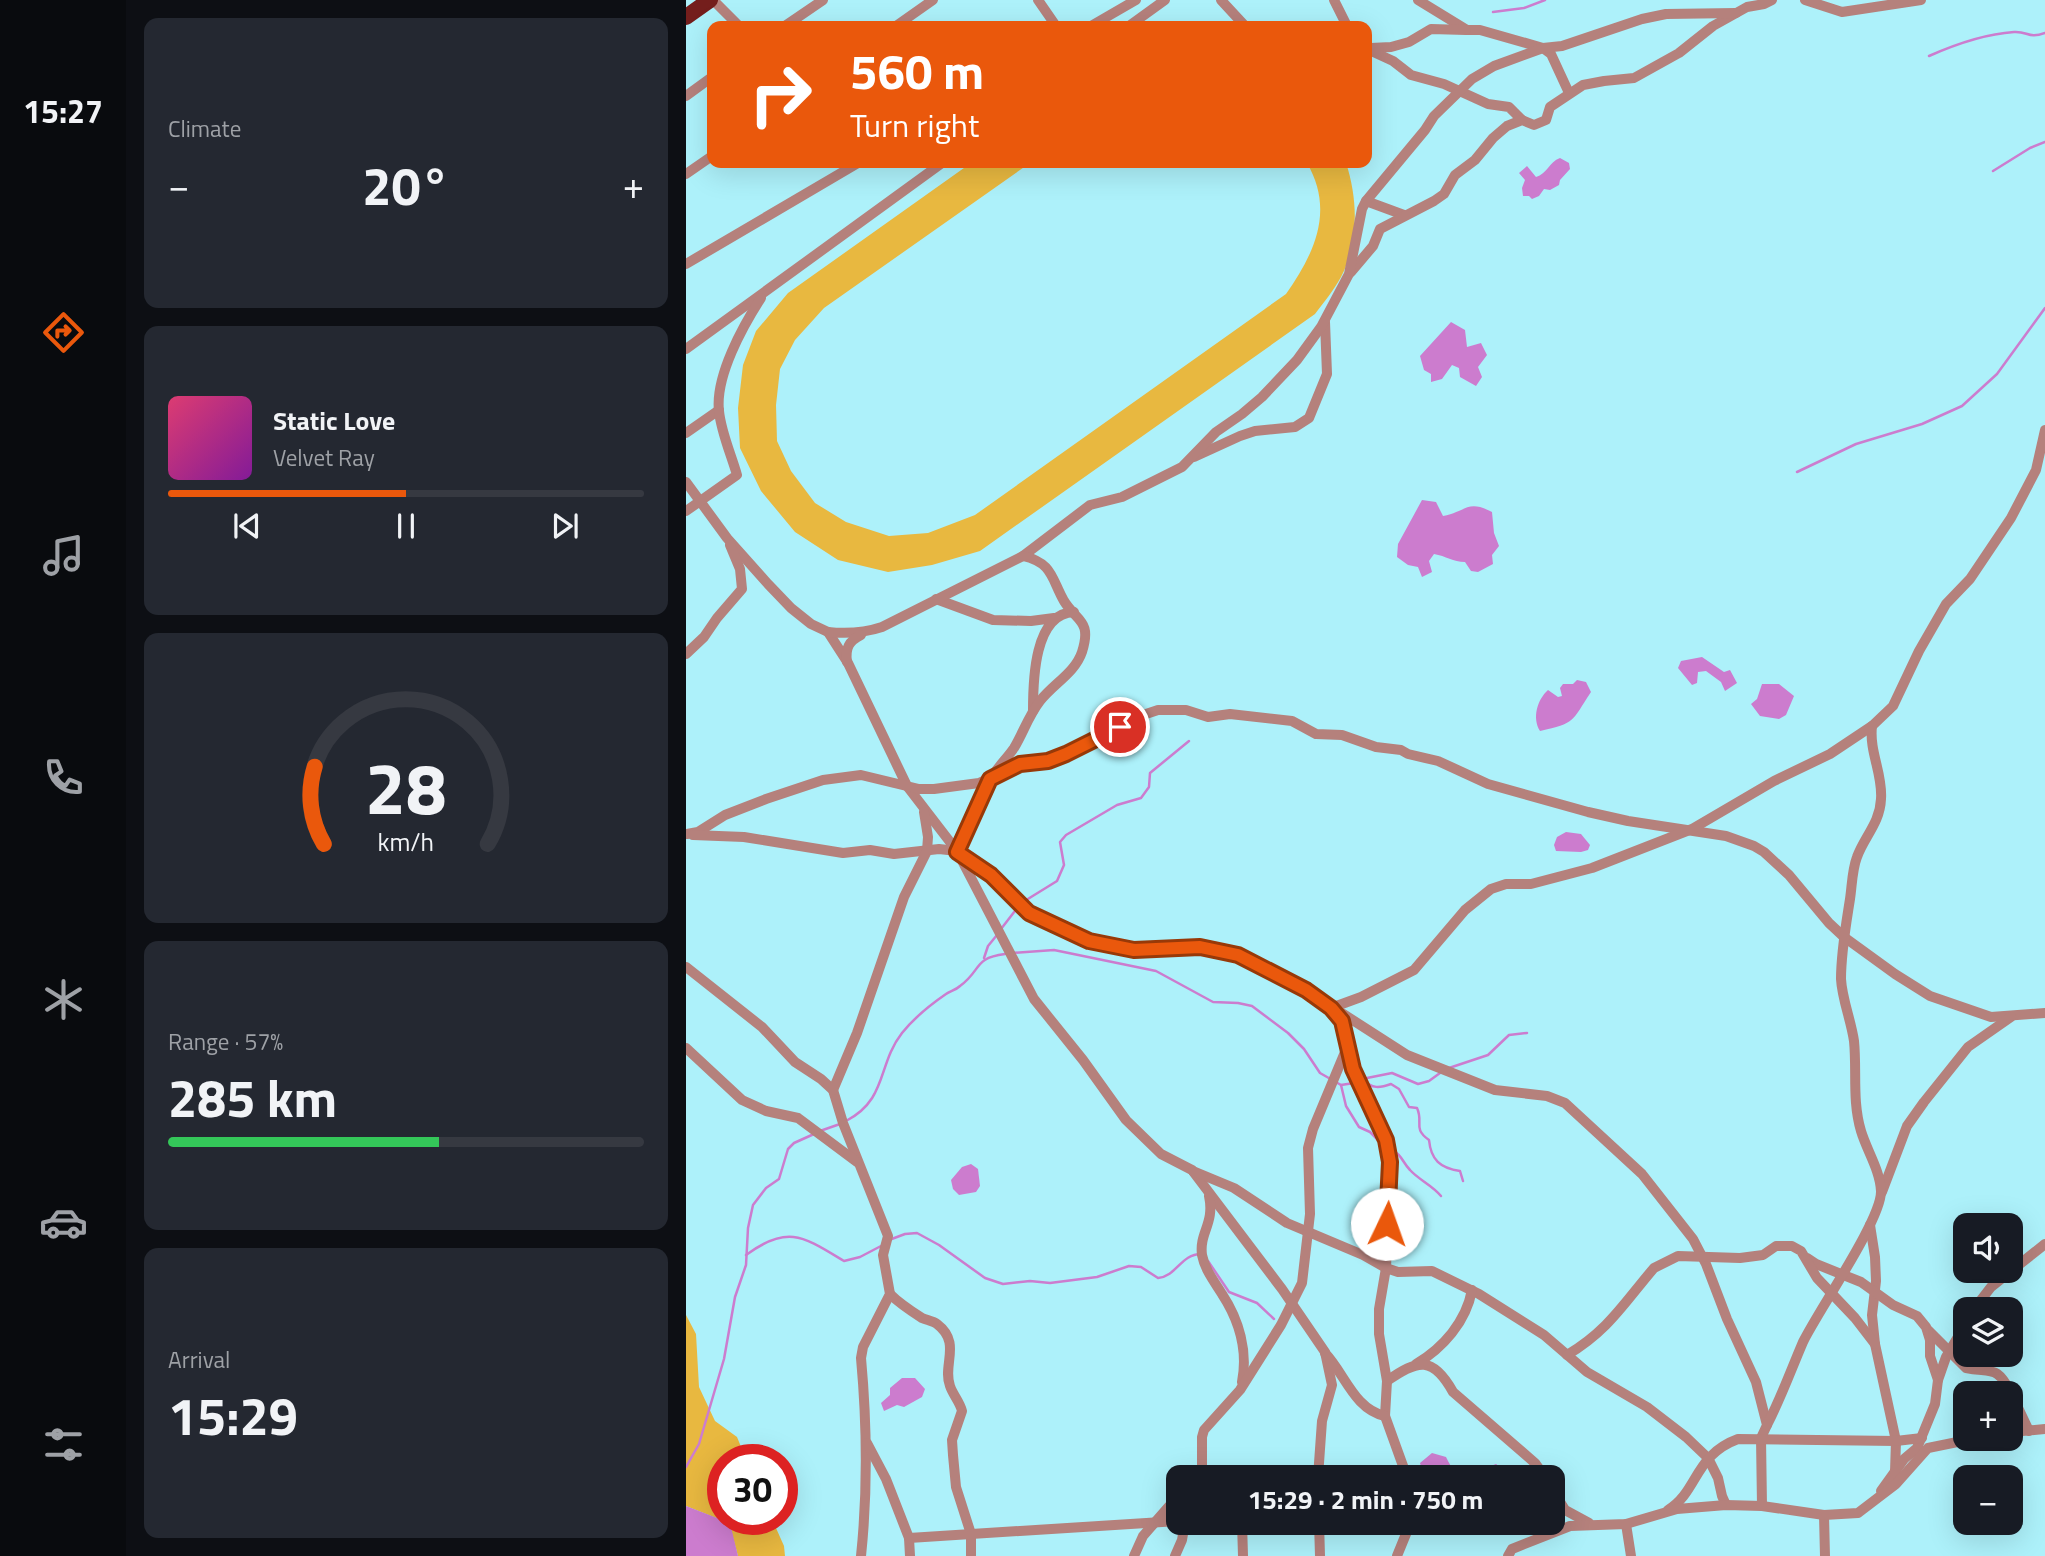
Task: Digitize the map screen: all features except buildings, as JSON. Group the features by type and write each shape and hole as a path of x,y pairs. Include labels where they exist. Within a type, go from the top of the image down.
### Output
{"highway":[{"path":"686,17 712,0"}],"street":[{"path":"712,0 734,21"},
{"path":"792,21 823,0"},
{"path":"903,21 933,0"},
{"path":"1038,0 1053,21"},
{"path":"1097,21 1117,5 1136,0"},
{"path":"1136,21 1165,0"},
{"path":"1221,0 1240,21"},
{"path":"1334,0 1344,21"},
{"path":"1418,0 1467,30"},
{"path":"1372,50 1393,61 1411,75 1444,84 1488,104 1509,107 1522,120 1534,125 1548,117 1550,107 1569,93 1604,81 1633,78 1679,53 1713,26 1736,13 1772,0"},
{"path":"1805,0 1842,12 1921,0"},
{"path":"1349,274 1366,201 1434,117 1459,91 1493,66 1543,48 1562,46 1642,19 1666,14 1736,13"},
{"path":"1372,48 1391,47 1409,42 1431,29 1487,31 1543,48 1551,54 1569,93"},
{"path":"686,96 707,81"},
{"path":"1191,459 1216,432 1242,414 1297,360 1325,319 1349,274 1373,246 1380,229 1444,194 1455,175 1475,160 1493,138 1522,120"},
{"path":"686,174 707,159"},
{"path":"686,264 849,168"},
{"path":"686,349 935,168"},
{"path":"1366,201 1405,215"},
{"path":"686,511 737,475 719,410 722,381 748,318 766,291"},
{"path":"848,663 848,647 852,639 882,627 1023,556 1090,505 1122,497 1240,436 1255,431 1295,427 1309,418 1327,373 1325,319"},
{"path":"686,433 719,410"},
{"path":"1331,1008 1361,997 1414,970 1465,910 1491,888 1506,884 1531,884 1592,868 1692,829 1774,781 1830,754 1872,726 1893,706 1919,650 1947,604 1970,579 2011,518 2036,470 2045,430"},
{"path":"686,482 727,538 791,608 811,624 828,632 868,632"},
{"path":"686,654 704,637 742,589 740,569 727,538"},
{"path":"957,852 990,779 1014,747 1032,711 1074,667 1082,654 1084,626 1064,600 1054,576 1045,565 1023,556"},
{"path":"936,599 993,620 1031,621 1074,612"},
{"path":"1032,711 1037,660 1047,628 1054,618"},
{"path":"828,632 848,663 907,786 957,852 1034,999 1083,1060 1126,1121 1161,1154 1234,1188 1287,1223 1398,1272 1432,1271 1472,1290 1544,1335 1603,1382 1672,1425 1708,1458 1727,1505"},
{"path":"686,834 698,832 725,815 823,780 874,776 907,786 934,789 979,783 1020,764 1048,761 1066,754 1140,716 1158,710 1174,708 1208,717 1230,714 1292,721 1316,734 1342,735 1376,747 1401,750 1438,761 1488,784 1588,812 1726,836 1764,852 1789,875 1844,937 1930,996 1991,1017 2045,1013"},
{"path":"1872,726 1872,749 1880,776 1882,800 1878,820 1855,862 1841,980 1851,1021 1855,1099 1861,1131 1872,1157 1881,1193"},
{"path":"833,1090 904,897 927,851 926,821 921,805"},
{"path":"686,834 744,837 843,853 870,850 894,854 939,849 957,852 991,875 1029,913 1089,941 1134,950 1200,947 1238,955 1306,990 1407,1055 1495,1090 1547,1096 1565,1103 1642,1174 1679,1220 1701,1256 1756,1382 1767,1425"},
{"path":"686,967 762,1027 795,1062 833,1090 843,1123 888,1236 883,1255 890,1294 863,1347 861,1357 867,1442 861,1556"},
{"path":"1331,1008 1342,1021 1353,1069 1386,1140 1390,1162 1386,1268 1379,1309 1379,1334 1387,1381 1385,1416 1403,1465"},
{"path":"1762,1506 1761,1438 1803,1342 1870,1224 1907,1126 1968,1047 2011,1017"},
{"path":"1201,1465 1204,1430 1240,1390 1292,1304 1301,1283 1309,1233 1308,1148 1313,1129 1348,1045"},
{"path":"686,1048 743,1101 766,1111 798,1118 860,1164"},
{"path":"1192,1170 1338,1367 1349,1388 1374,1414 1385,1416"},
{"path":"1208,1192 1212,1213 1201,1241 1202,1257 1207,1270 1237,1318 1245,1368 1240,1390"},
{"path":"1870,1224 1875,1257 1872,1315 1875,1344 1896,1441 1895,1472"},
{"path":"1981,1297 2045,1244"},
{"path":"1567,1355 1590,1342 1605,1328 1654,1268 1678,1256 1740,1258 1763,1255 1776,1246 1792,1247 1816,1264 1875,1291 1893,1305 1917,1316 1966,1368 1993,1370 2005,1381"},
{"path":"1807,1258 1817,1278 1855,1318 1875,1344"},
{"path":"1387,1381 1445,1343 1465,1312 1472,1290"},
{"path":"890,1294 922,1318 937,1324 950,1344 952,1356 949,1385 962,1411 953,1440 953,1469 971,1534 971,1556"},
{"path":"1926,1327 1930,1340 1930,1356 1938,1380"},
{"path":"1858,1513 1877,1495 1904,1459 1917,1448 1935,1404 1938,1380 1953,1347"},
{"path":"1319,1465 1322,1421 1332,1385 1325,1352"},
{"path":"1416,1364 1427,1364 1434,1368 1445,1378 1452,1392 1536,1465"},
{"path":"2023,1418 2029,1431"},
{"path":"2023,1431 2045,1429"},
{"path":"1659,1514 1673,1507 1708,1458 1721,1446 1738,1439 1896,1441 1922,1438"},
{"path":"867,1442 890,1488 909,1538 910,1556"},
{"path":"1508,1556 1512,1549 1570,1526 1626,1524 1677,1509 1727,1505 1762,1506 1824,1515 1858,1513 1896,1484 1928,1448 1953,1443"},
{"path":"1134,1556 1143,1536 1166,1510"},
{"path":"1565,1510 1596,1525"},
{"path":"1824,1515 1825,1556"},
{"path":"909,1538 1166,1522"},
{"path":"1626,1524 1631,1556"},
{"path":"1175,1556 1183,1535"},
{"path":"1242,1535 1243,1556"},
{"path":"1319,1535 1320,1556"},
{"path":"1398,1556 1406,1535"}],"shaded area":[{"path":"1560,158 1569,163 1570,169 1559,185 1550,190 1544,189 1539,196 1532,199 1523,196 1525,180 1519,173 1527,166 1536,177"},
{"path":"964,168 1023,168 824,308 795,340 780,369 776,405 777,441 791,471 815,503 846,522 889,536 928,533 975,515 1286,294 1305,263 1318,232 1319,198 1309,168 1347,168 1353,191 1354,235 1347,264 1315,314 980,551 932,565 888,572 838,560 795,532 761,491 740,448 738,408 743,365 756,331 788,293"},
{"path":"1451,322 1465,330 1467,347 1481,343 1487,355 1478,367 1482,377 1476,386 1460,377 1459,368 1452,365 1442,379 1431,382 1431,374 1424,370 1420,356"},
{"path":"1422,500 1436,502 1443,516 1472,506 1492,512 1494,533 1499,546 1492,555 1493,564 1478,572 1471,571 1465,562 1434,554 1429,561 1432,572 1422,577 1418,567 1408,565 1397,557 1398,544"},
{"path":"1702,657 1724,672 1730,670 1737,683 1725,691 1721,682 1706,671 1698,672 1697,683 1692,685 1678,668 1681,661"},
{"path":"1577,680 1586,682 1591,692 1576,715 1567,723 1540,731 1536,715 1544,694 1548,690 1558,697 1562,696 1560,688 1563,684 1573,684"},
{"path":"1762,684 1779,684 1794,696 1786,715 1779,719 1760,716 1751,704 1757,699"},
{"path":"1566,832 1581,834 1590,845 1588,850 1556,851 1554,845 1557,837"},
{"path":"971,1164 978,1169 980,1186 976,1192 959,1195 953,1189 951,1180 962,1167"},
{"path":"686,1315 696,1334 699,1387 715,1421 737,1437 740,1444 707,1444 707,1514 686,1506"},
{"path":"902,1378 915,1378 925,1389 922,1397 904,1407 897,1405 884,1411 881,1403 890,1395 890,1388"},
{"path":"1432,1453 1446,1457 1450,1465 1421,1465"},
{"path":"686,1506 707,1514 707,1535 733,1535 738,1556 686,1556"},
{"path":"732,1535 779,1535 784,1546 785,1556 738,1556"}],"waterway":[{"path":"1493,12 1524,8 1545,0"},
{"path":"1929,56 1981,37 2014,32 2035,35 2045,33"},
{"path":"1993,171 2045,142"},
{"path":"1797,472 1856,444 1922,424 1962,406 1997,374 2045,308"},
{"path":"1023,902 1057,881 1064,865 1060,842 1066,835 1117,805 1141,798 1149,787 1150,773 1189,741"},
{"path":"1001,929 1018,907"},
{"path":"984,958 988,946 997,935"},
{"path":"1012,953 1054,950 1156,971 1213,1002 1252,1006 1288,1033 1304,1049 1320,1073 1341,1085 1354,1083"},
{"path":"846,1121 859,1112 876,1092 894,1045 912,1022 967,980 982,962 1005,954"},
{"path":"1449,1068 1488,1055 1509,1035 1527,1033"},
{"path":"1362,1079 1392,1073 1418,1084 1429,1081 1440,1073"},
{"path":"1363,1080 1373,1086 1391,1084 1399,1089 1409,1107 1417,1108 1421,1132 1429,1140 1434,1158 1447,1168 1460,1171 1463,1181"},
{"path":"1341,1085 1346,1106 1359,1127 1370,1132 1385,1147"},
{"path":"820,1131 840,1124"},
{"path":"686,1467 699,1444 724,1359 735,1297 746,1265 748,1228 753,1205 766,1188 779,1179 788,1149 794,1143 814,1134"},
{"path":"1391,1150 1441,1196"},
{"path":"889,1240 917,1233 939,1245 985,1278 1003,1284 1030,1281 1050,1283 1097,1277 1129,1266 1141,1267 1158,1278 1170,1273 1189,1257 1201,1254"},
{"path":"746,1255 773,1239 785,1237 806,1240 844,1261 860,1257 881,1246"},
{"path":"1208,1261 1229,1292 1257,1303 1274,1319"}],"route":[{"path":"1120,727 1066,754 1048,761 1020,764 990,779 957,852 991,875 1029,913 1089,941 1134,950 1159,951 1200,947 1218,949 1238,955 1306,990 1331,1008 1342,1021 1353,1069 1386,1140 1390,1162 1387,1224"}]}
